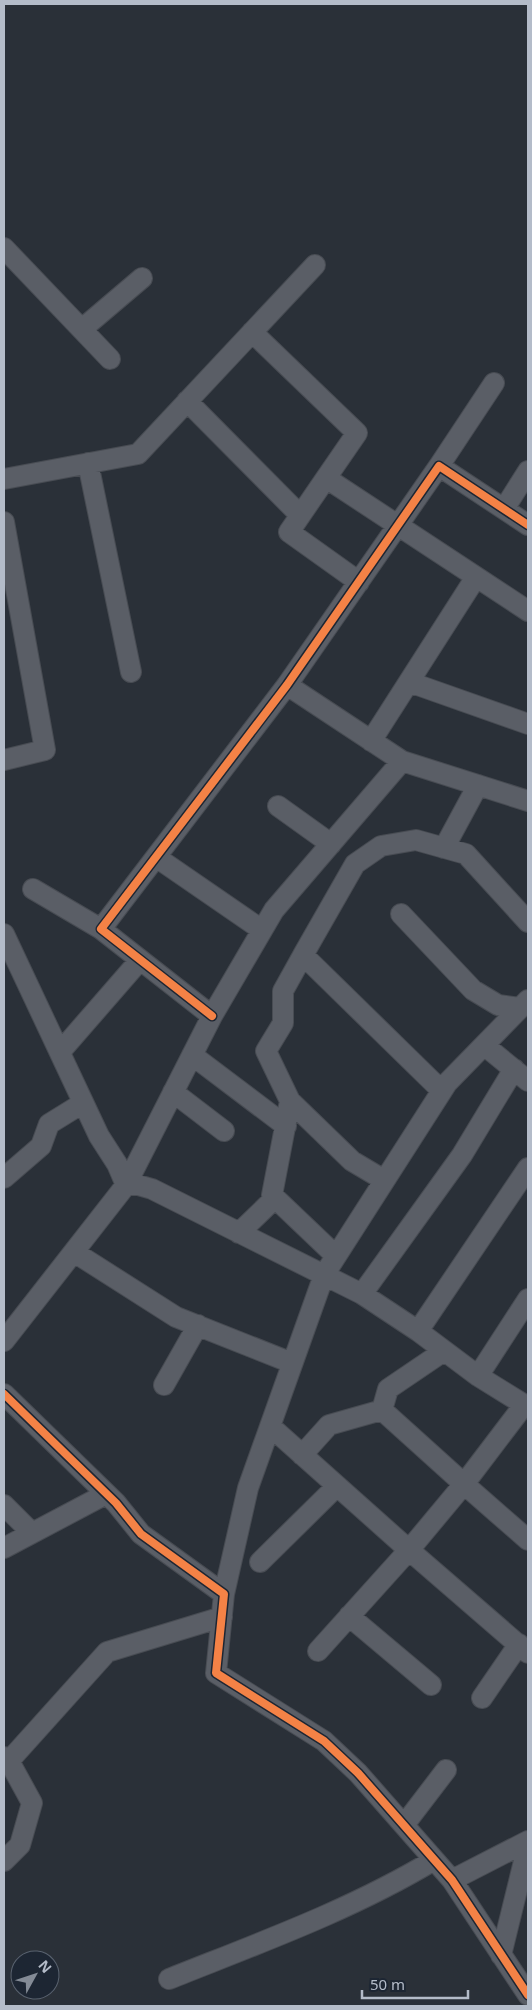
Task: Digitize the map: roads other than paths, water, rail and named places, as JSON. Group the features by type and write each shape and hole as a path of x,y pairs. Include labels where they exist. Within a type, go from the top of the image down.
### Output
{"street":[{"path":"4,248 110,359"},
{"path":"4,479 138,454 315,264"},
{"path":"82,329 142,278"},
{"path":"252,332 357,433 288,532 358,582"},
{"path":"101,929 287,685 439,466 494,383"},
{"path":"187,401 300,515"},
{"path":"88,463 131,672"},
{"path":"439,466 528,525"},
{"path":"504,509 528,471"},
{"path":"326,478 528,611"},
{"path":"4,522 45,750 4,760"},
{"path":"371,741 476,577"},
{"path":"409,682 528,724"},
{"path":"287,685 402,761 528,801"},
{"path":"4,1341 126,1185 212,1016 274,910 402,761"},
{"path":"444,848 478,785"},
{"path":"278,806 331,844"},
{"path":"384,1180 352,1161 290,1101 266,1051 283,1023 283,991 303,954 355,864 381,846 416,840 466,854 528,922"},
{"path":"156,857 262,930"},
{"path":"34,889 101,929 212,1016"},
{"path":"401,914 473,990 498,1005 524,1004"},
{"path":"4,934 99,1136 117,1164 126,1185"},
{"path":"303,954 442,1091"},
{"path":"60,1052 140,960"},
{"path":"524,1004 447,1082 324,1275 248,1488 224,1594 216,1673 324,1742 358,1773 452,1880 528,1995"},
{"path":"362,1294 521,1075 484,1045"},
{"path":"192,1054 286,1126"},
{"path":"173,1092 224,1131"},
{"path":"290,1101 272,1195 335,1255"},
{"path":"4,1178 41,1146 49,1124 83,1103"},
{"path":"418,1331 528,1168"},
{"path":"126,1185 138,1185 152,1189 362,1294 418,1331 478,1376 526,1406 408,1550 318,1651"},
{"path":"239,1233 275,1198"},
{"path":"74,1252 176,1316 292,1363"},
{"path":"478,1376 528,1299"},
{"path":"164,1385 198,1325"},
{"path":"382,1410 388,1389 444,1351"},
{"path":"4,1396 106,1494 141,1534 224,1594"},
{"path":"302,1455 329,1425 382,1410"},
{"path":"382,1410 528,1540"},
{"path":"270,1426 408,1550 523,1649 482,1698"},
{"path":"260,1562 337,1486"},
{"path":"4,1548 106,1494"},
{"path":"4,1505 32,1534"},
{"path":"349,1616 430,1685"},
{"path":"4,1862 20,1844 32,1803 6,1759 107,1652 222,1617"},
{"path":"404,1826 446,1770"},
{"path":"452,1880 528,1841"},
{"path":"501,1955 528,1845"},
{"path":"169,1979 340,1910 396,1883 434,1860"}]}
